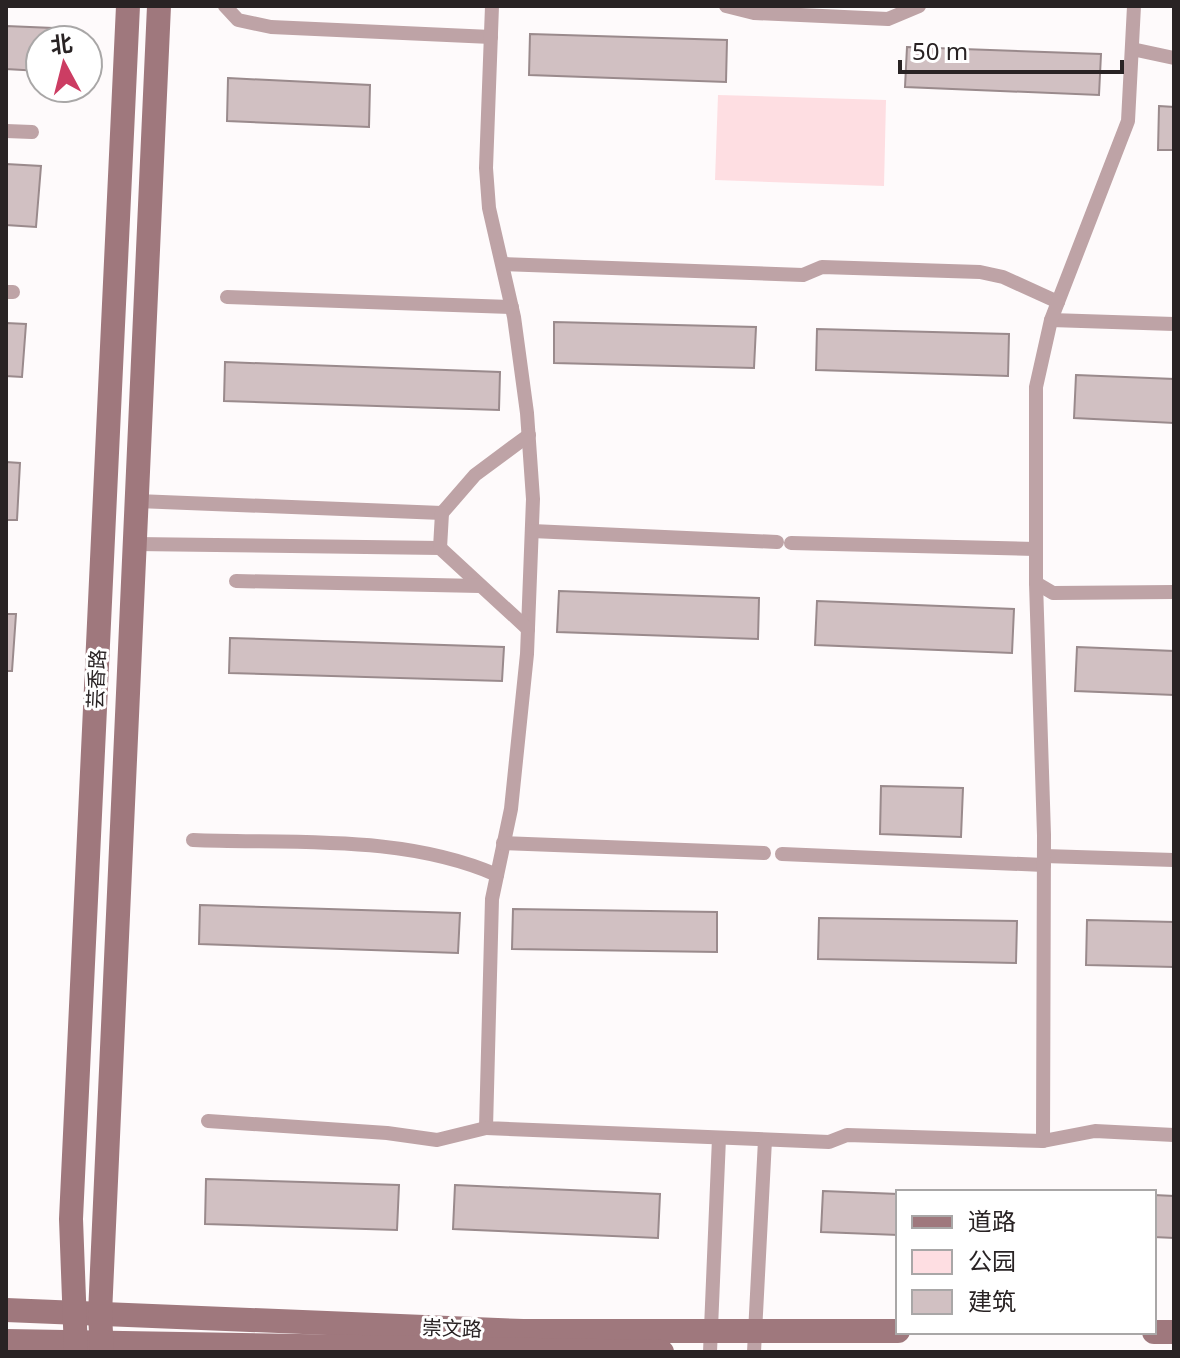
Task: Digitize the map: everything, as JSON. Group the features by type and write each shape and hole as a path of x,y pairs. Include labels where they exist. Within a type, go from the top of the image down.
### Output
{"street":[{"name":"芸香路","path":"76,1348 72,1203 128,6"},
{"name":"芸香路","path":"102,1347 100,1314 159,6"},
{"name":"崇文路","path":"6,1310 523,1331 711,1342 754,1342 896,1331"},
{"name":"崇文路","path":"6,1341 76,1348 662,1352"}],"lane":[{"path":"225,6 238,20 271,27 491,37"},
{"path":"486,1128 489,948 497,875 511,809 528,629 532,531 529,435 512,307 489,208 486,168 492,6"},
{"path":"726,6 754,13 888,19 919,6"},
{"path":"1043,1141 1044,860 1035,549 1036,387 1051,320 1128,121 1134,6"},
{"path":"1132,49 1174,58"},
{"path":"6,131 32,132"},
{"path":"503,264 803,275 822,267 980,272 1003,277 1058,302"},
{"path":"227,297 512,307"},
{"path":"1051,320 1174,324"},
{"path":"440,548 442,513 475,475 529,435"},
{"path":"137,501 442,513"},
{"path":"532,531 784,543 1035,549"},
{"path":"135,544 440,548 528,629"},
{"path":"236,581 480,586"},
{"path":"1036,583 1053,593 1174,592"},
{"path":"193,840 404,848 460,859 497,875"},
{"path":"503,843 764,853"},
{"path":"782,854 1174,860"},
{"path":"208,1121 387,1133 437,1140 486,1128 829,1142 847,1135 1043,1141 1095,1131 1174,1135"},
{"path":"711,1342 719,1138"},
{"path":"754,1342 765,1140"}],"green space":[{"path":"718,95 886,100 884,186 715,180"}],"building":[{"path":"6,26 24,27 24,70 6,69"},
{"path":"530,34 727,40 726,82 529,75"},
{"path":"907,47 1101,54 1099,95 905,87"},
{"path":"228,78 370,85 369,127 227,121"},
{"path":"1159,106 1174,107 1174,150 1158,150"},
{"path":"6,164 41,166 36,227 6,225"},
{"path":"554,322 756,327 754,368 554,363"},
{"path":"6,323 26,324 22,377 6,376"},
{"path":"817,329 1009,334 1008,376 816,370"},
{"path":"225,362 500,372 499,410 224,401"},
{"path":"1076,375 1174,379 1174,423 1074,418"},
{"path":"6,462 20,463 17,520 6,520"},
{"path":"559,591 759,598 758,639 557,632"},
{"path":"817,601 1014,609 1012,653 815,645"},
{"path":"6,614 16,614 12,671 6,671"},
{"path":"230,638 504,647 502,681 229,673"},
{"path":"1077,647 1174,651 1174,695 1075,691"},
{"path":"881,786 963,788 961,837 880,834"},
{"path":"200,905 460,913 458,953 199,944"},
{"path":"513,909 717,912 717,952 512,949"},
{"path":"819,918 1017,921 1016,963 818,959"},
{"path":"1087,920 1174,922 1174,967 1086,965"},
{"path":"206,1179 399,1185 397,1230 205,1224"},
{"path":"455,1185 660,1194 658,1238 453,1229"},
{"path":"823,1191 896,1194 896,1235 821,1232"},
{"path":"1156,1195 1174,1196 1174,1238 1156,1237"}]}
